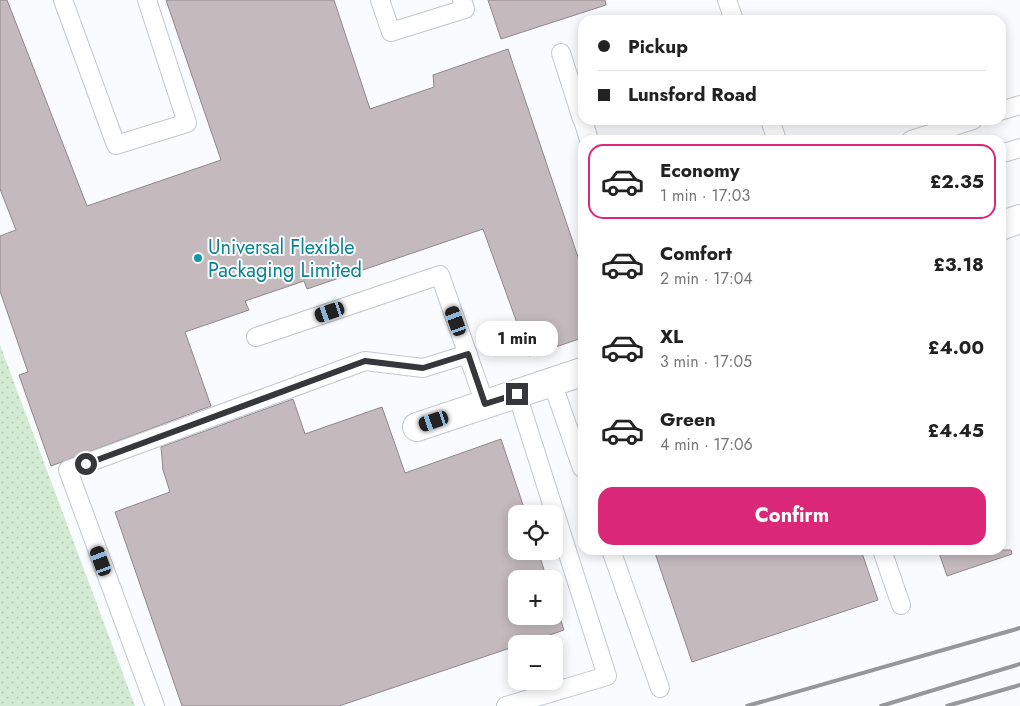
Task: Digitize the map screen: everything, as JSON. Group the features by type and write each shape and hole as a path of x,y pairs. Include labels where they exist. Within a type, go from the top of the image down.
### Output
{"street":[{"path":"1006,224 1020,219"},
{"path":"417,427 578,373"}],"lane":[{"path":"63,0 116,145 187,123 147,0"},
{"path":"380,0 391,32 465,9 462,0"},
{"path":"727,0 732,15"},
{"path":"561,53 578,104"},
{"path":"1006,109 1020,105"},
{"path":"937,135 961,125"},
{"path":"1006,152 1020,148"},
{"path":"256,337 440,275 485,404"},
{"path":"155,706 68,470 365,361 423,368 468,354"},
{"path":"552,382 578,457"},
{"path":"506,706 607,676 517,394"},
{"path":"613,555 660,688"},
{"path":"884,555 901,605"}],"green space":[{"path":"0,345 135,706 0,706"}],"building":[{"name":"Universal Flexible Packaging Limited","path":"0,0 7,0 87,206 221,160 166,0 334,0 370,109 434,87 433,75 508,49 578,257 578,339 529,356 483,229 307,289 304,281 245,301 249,310 185,332 211,406 51,466 19,375 28,372 0,291 0,236 16,230 0,189"},
{"path":"488,0 605,0 606,5 501,39"},
{"path":"293,399 305,434 382,407 405,473 501,439 523,505 508,505 508,560 541,560 544,570 508,570 508,625 562,625 564,630 550,635 508,635 508,649 339,706 182,706 115,512 170,492 163,470 161,447"},
{"path":"1006,550 1011,550 1012,554 947,576 940,555 1006,555"},
{"path":"656,555 863,555 878,600 692,662"}],"railway":[{"path":"747,706 1020,628"},
{"path":"881,706 1020,664"},
{"path":"947,706 1020,685"}],"place":[{"name":"Universal Flexible Packaging Limited","path":"198,258"}],"route":[{"path":"86,464 365,361 423,368 468,354 485,404 517,394"}]}
